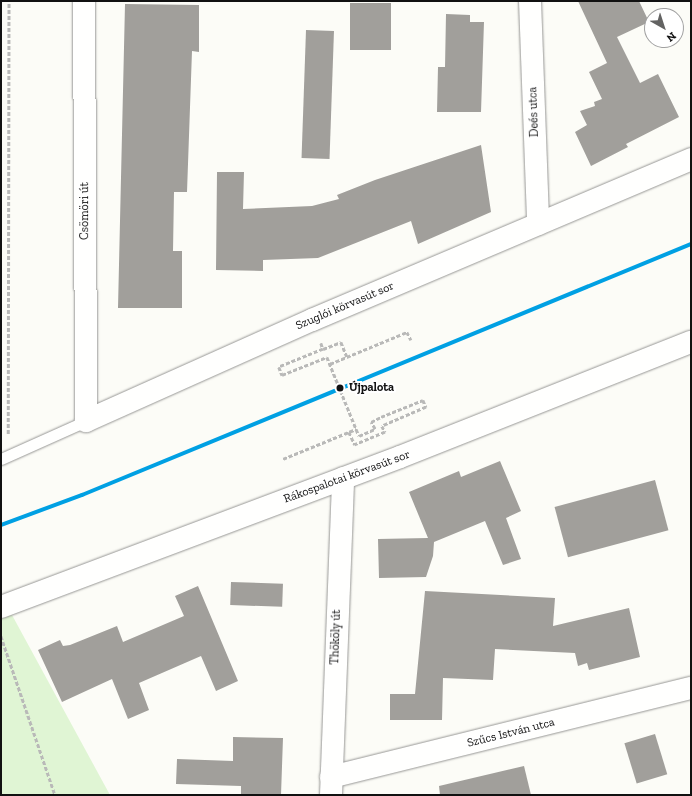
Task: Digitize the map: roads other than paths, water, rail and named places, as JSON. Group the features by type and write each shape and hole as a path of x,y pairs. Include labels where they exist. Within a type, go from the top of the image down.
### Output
{"street":[{"name":"Csömöri út","path":"84,1 86,421"},
{"name":"Deés utca","path":"530,1 538,224"},
{"name":"Szuglói körvasút sor","path":"86,421 312,320 691,159"},
{"name":"Rákospalotai körvasút sor","path":"1,607 343,478 691,342"},
{"name":"Thököly út","path":"331,786 343,478"},
{"name":"Szűcs István utca","path":"331,786 691,688"}],"lane":[{"name":"Szuglói körvasút sor","path":"4,458 86,421"}],"place":[{"name":"Újpalota","path":"340,388"}]}
